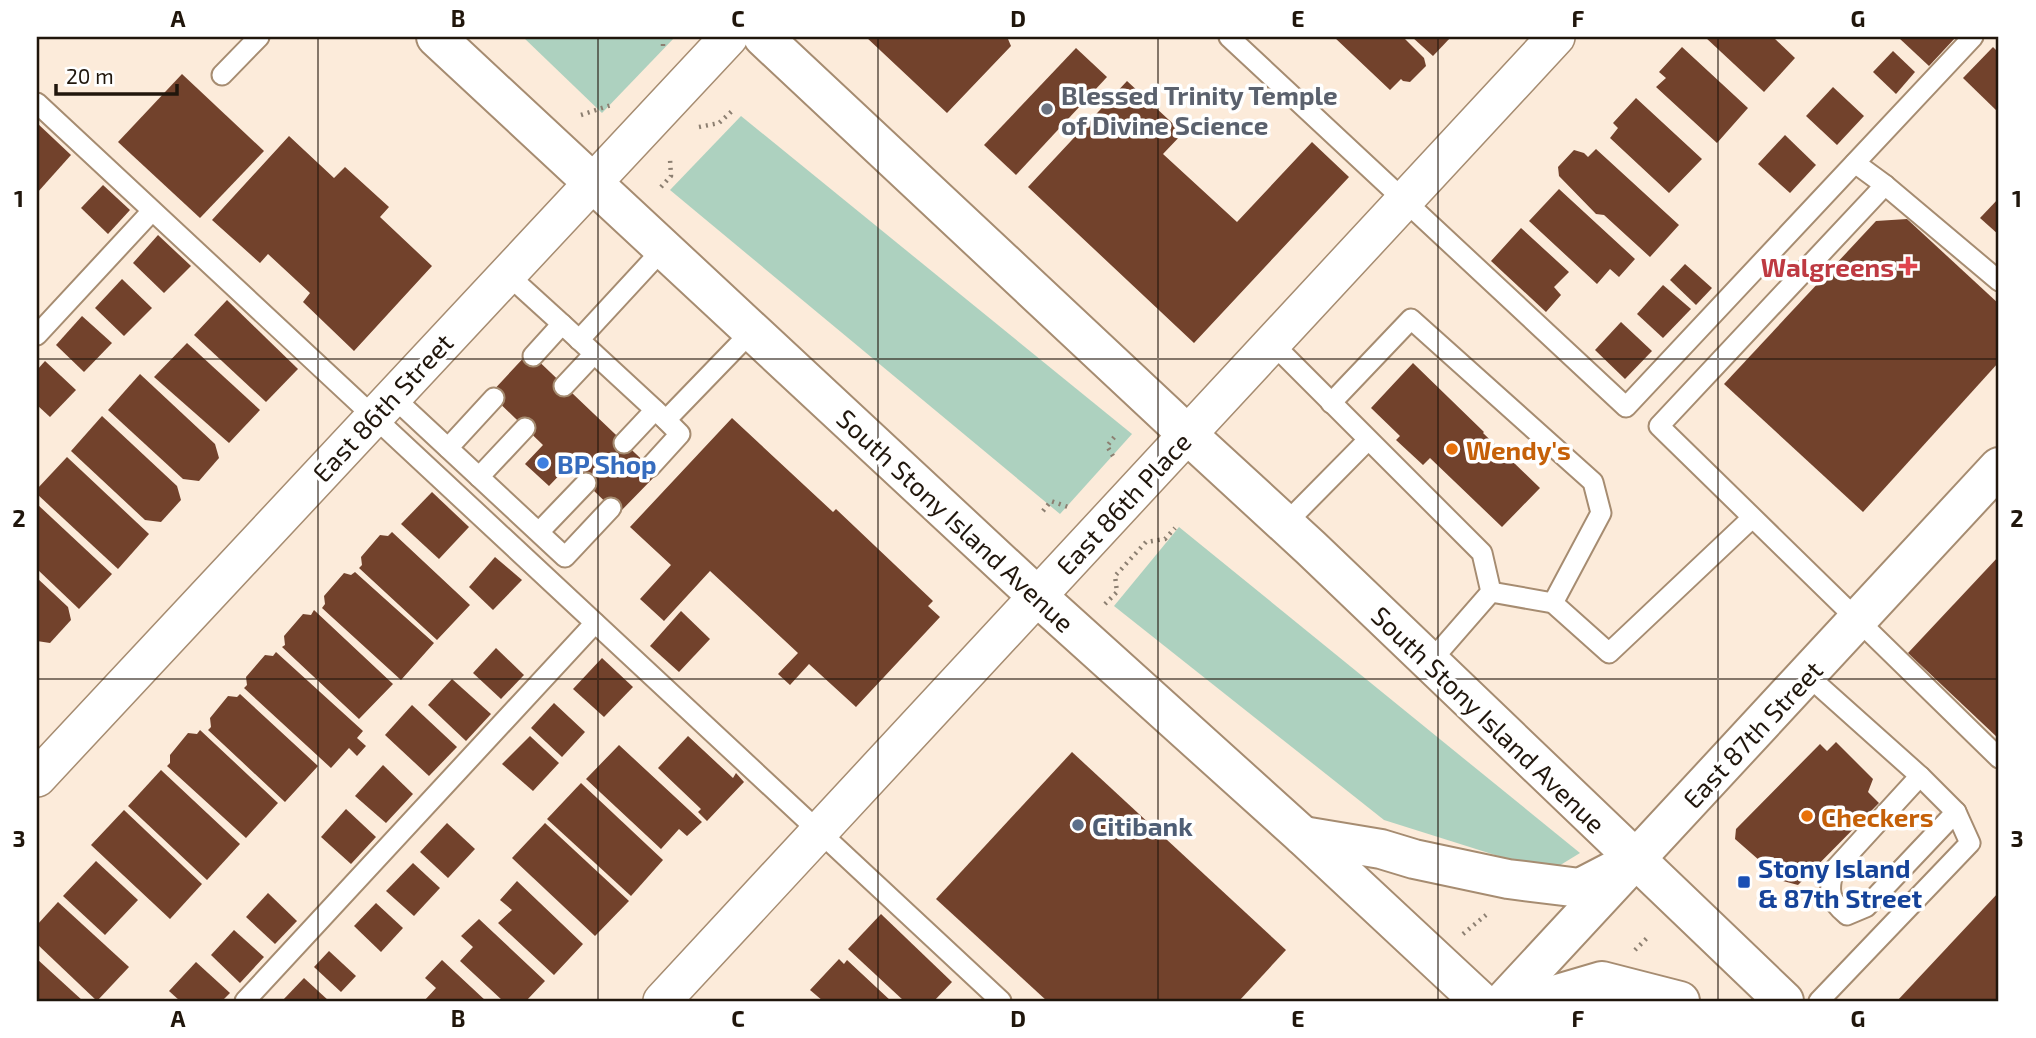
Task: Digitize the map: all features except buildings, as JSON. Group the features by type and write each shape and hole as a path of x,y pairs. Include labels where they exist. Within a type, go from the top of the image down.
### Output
{"main road":[{"name":"South Stony Island Avenue","path":"436,37 1037,596 1303,836 1480,1001"},
{"name":"South Stony Island Avenue","path":"764,37 1285,524 1784,1001"},
{"name":"East 87th Street","path":"1503,1001 1999,467"},
{"path":"1303,836 1381,849 1414,859 1508,879 1580,888 1636,859"},
{"path":"1534,1001 1602,981 1679,1001"}],"street":[{"name":"East 86th Street","path":"37,778 729,37"},
{"name":"East 86th Place","path":"662,1001 1556,37"}],"lane":[{"path":"222,75 259,37"},
{"path":"1228,37 1626,407 1973,37"},
{"path":"37,103 152,211 383,407 595,623 1000,1001"},
{"path":"1855,163 1999,281"},
{"path":"1885,185 1659,426 1999,758"},
{"path":"37,335 152,211"},
{"path":"579,340 663,249"},
{"path":"507,274 680,434 650,467"},
{"path":"1331,403 1411,319 1593,482 1601,513 1553,603"},
{"path":"533,356 562,324"},
{"path":"624,443 660,415 752,331"},
{"path":"1272,343 1482,553 1491,592"},
{"path":"564,386 594,354"},
{"path":"448,448 494,398"},
{"path":"383,407 448,448 565,557 611,508"},
{"path":"479,477 525,428"},
{"path":"1285,524 1368,440"},
{"path":"539,533 586,483"},
{"path":"1491,592 1553,603 1609,653 1752,518"},
{"path":"1430,662 1491,592"},
{"path":"245,1001 595,623"},
{"path":"1807,675 1920,776 1955,812 1970,843 1819,1001"},
{"path":"1920,776 1834,870 1829,885 1834,904 1847,915 1866,907 1955,812"}],"path":[{"path":"692,135 700,127 719,123 732,111"},
{"path":"661,187 671,176 670,159 677,151"},
{"path":"1105,604 1117,592 1115,576 1146,542 1165,539 1175,528"}],"green space":[{"path":"523,37 675,37 602,113"},
{"path":"741,116 1132,434 1060,514 670,190"},
{"path":"1179,527 1580,853 1549,872 1384,820 1114,606"}],"place":[{"name":"Blessed Trinity Temple of Divine Science","path":"1047,109"},
{"name":"Walgreens","path":"1908,266"},
{"name":"Wendy's","path":"1452,449"},
{"name":"BP Shop","path":"543,463"},
{"name":"Checkers","path":"1807,816"},
{"name":"Citibank","path":"1078,825"},
{"name":"Stony Island & 87th Street","path":"1744,882"}]}
